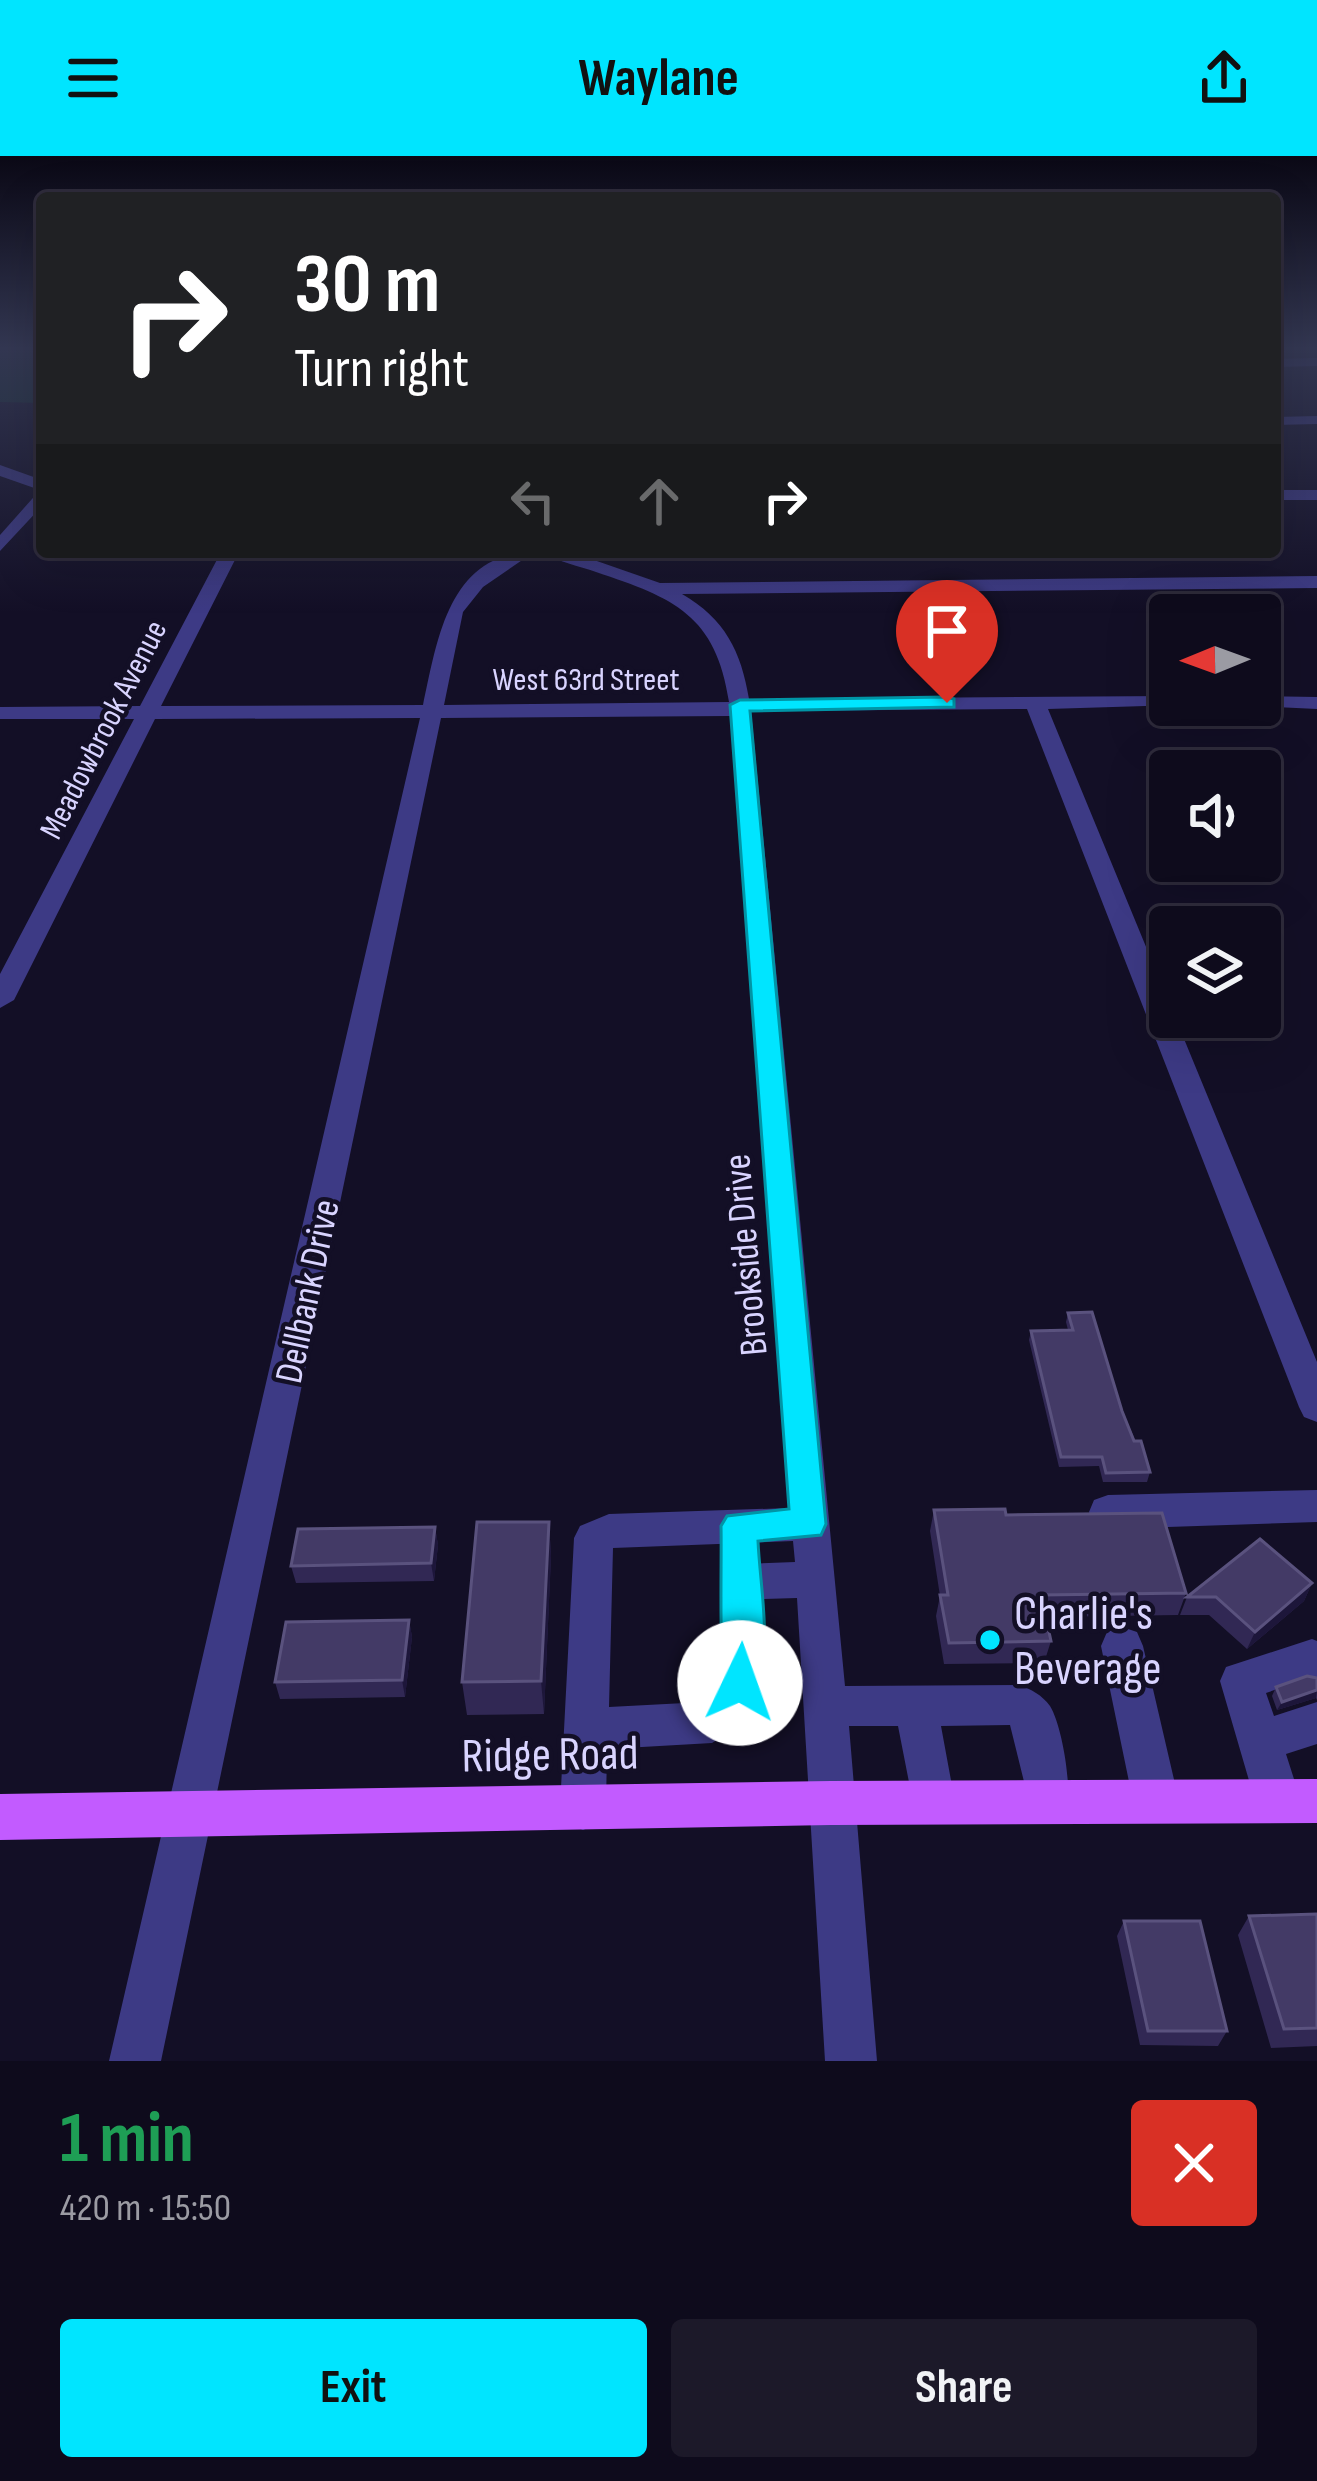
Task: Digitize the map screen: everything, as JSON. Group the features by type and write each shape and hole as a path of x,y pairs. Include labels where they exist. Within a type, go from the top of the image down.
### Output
{"main road":[{"name":"Ridge Road","path":"0,1817 831,1803 1297,1801"}],"street":[{"path":"0,470 36,484"},
{"path":"1281,495 1317,495"},
{"path":"0,546 36,502"},
{"name":"Meadowbrook Avenue","path":"0,1000 227,558"},
{"name":"Dellbank Drive","path":"135,2061 432,711 462,596 516,558"},
{"name":"Brookside Drive","path":"569,558 659,589 718,632 730,655 740,705 816,1579 851,2061"},
{"path":"659,589 1317,582"},
{"path":"1035,701 1317,1407"},
{"name":"West 63rd Street","path":"0,713 724,711 740,705 1149,702"},
{"path":"1281,703 1316,704"},
{"path":"1108,1512 1317,1506"},
{"path":"583,1807 594,1538 609,1531 808,1524"},
{"path":"585,1729 712,1722 732,1707 744,1650 739,1526"},
{"path":"743,1582 816,1579"},
{"path":"1122,1646 1156,1801"},
{"path":"1297,1801 1262,1742 1240,1681 1315,1661"},
{"path":"824,1706 996,1702 1027,1709 1034,1720 1049,1802"},
{"path":"916,1704 932,1802"},
{"path":"1262,1742 1317,1723"}],"building":[{"path":"1092,1312 1122,1411 1134,1441 1141,1441 1150,1472 1106,1473 1102,1457 1061,1457 1031,1331 1073,1330 1068,1313"},
{"path":"1005,1509 1006,1515 1162,1513 1186,1593 1041,1595 1051,1641 949,1643 940,1595 948,1595 934,1510"},
{"path":"477,1522 549,1522 541,1681 462,1682"},
{"path":"435,1527 431,1563 291,1566 298,1529"},
{"path":"1260,1539 1312,1583 1255,1632 1216,1597 1187,1597"},
{"path":"409,1620 402,1680 275,1682 286,1622"},
{"path":"1307,1676 1317,1678 1317,1690 1282,1702 1276,1687"},
{"path":"1317,1914 1317,2028 1284,2029 1249,1916"},
{"path":"1124,1921 1200,1921 1227,2031 1148,2031"}],"place":[{"name":"Charlie's Beverage","path":"990,1640"}],"route":[{"path":"740,1683 744,1615 739,1526 808,1524 740,705 947,703"}]}
